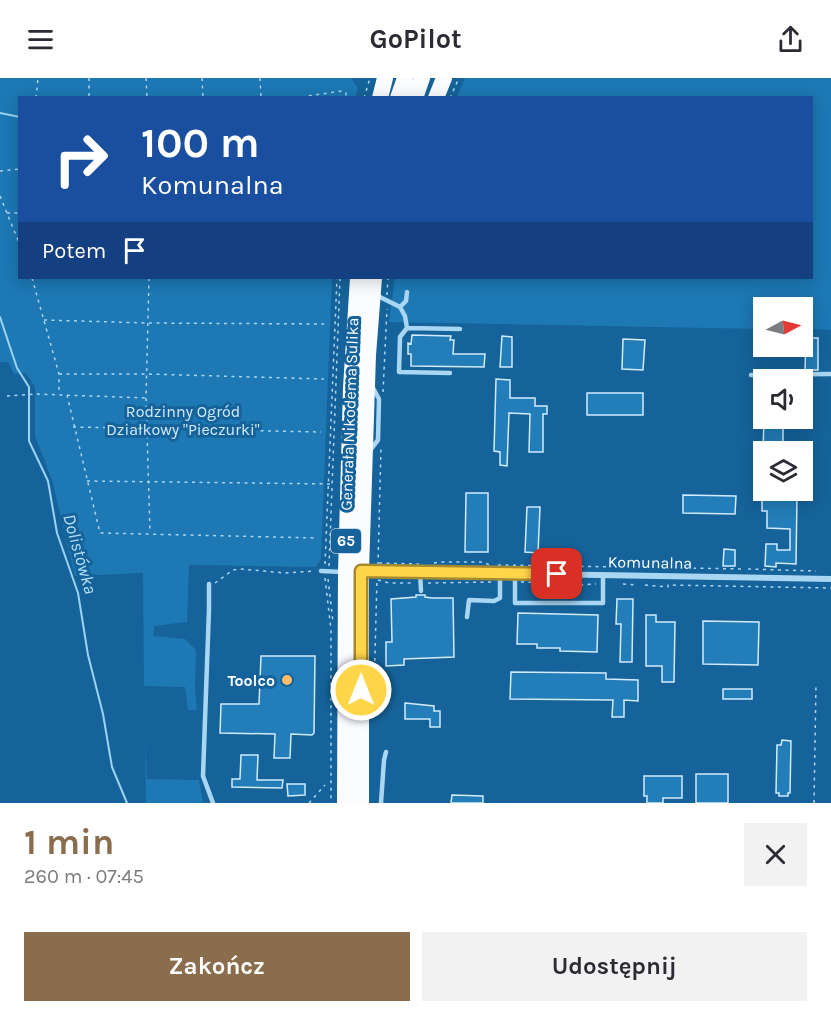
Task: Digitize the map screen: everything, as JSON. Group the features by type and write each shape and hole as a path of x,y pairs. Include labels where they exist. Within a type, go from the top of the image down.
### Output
{"highway":[{"path":"380,96 385,78"},
{"path":"399,96 405,78"},
{"path":"416,96 422,78"},
{"path":"437,96 444,78"},
{"path":"350,279 347,335 351,388"},
{"name":"Generała Nikodema Sulika","path":"358,279 351,388 353,572 361,803"},
{"name":"Generała Nikodema Sulika","path":"345,803 353,572 365,459 368,355 374,279"},
{"path":"368,355 383,296 381,279"}],"street":[{"name":"Komunalna","path":"353,572 831,579"}],"lane":[{"path":"400,307 406,301 408,292"},
{"path":"383,296 400,307 405,316 406,328 400,337 399,372 450,373"},
{"path":"406,328 460,329"},
{"path":"751,375 831,374"},
{"name":"Komunalna","path":"323,571 353,572"},
{"path":"420,572 421,591"},
{"path":"467,617 470,600 494,601 500,598 500,573"},
{"path":"515,573 515,603 603,603 603,575"},
{"path":"208,584 210,609 203,776 213,803"},
{"path":"381,803 386,752"}],"path":[{"path":"36,96 38,78"},
{"path":"89,78 89,96"},
{"path":"146,78 147,96"},
{"path":"202,78 203,96"},
{"path":"260,78 261,96"},
{"path":"364,96 369,78"},
{"path":"451,96 459,78"},
{"path":"308,96 342,91 346,93 346,96"},
{"path":"0,171 18,170"},
{"path":"0,196 18,240"},
{"path":"6,213 18,213"},
{"path":"32,279 59,374 59,395"},
{"path":"149,279 146,398 150,533"},
{"path":"331,803 331,630 323,571 339,279"},
{"path":"329,567 339,279"},
{"path":"383,296 388,279"},
{"path":"44,320 324,324"},
{"path":"59,374 324,379"},
{"path":"7,396 34,394 146,398"},
{"path":"67,396 100,533 318,538"},
{"path":"73,428 321,432"},
{"path":"86,480 333,484"},
{"path":"434,564 482,562 490,565"},
{"path":"378,563 419,564"},
{"path":"498,565 743,569"},
{"path":"208,584 241,568 285,573 323,571"},
{"path":"750,568 814,570 820,573"},
{"path":"377,580 389,583 417,583"},
{"path":"425,583 495,582"},
{"path":"515,582 603,584"},
{"path":"623,584 637,585"},
{"path":"645,585 652,587 668,587 668,585 831,588"},
{"path":"814,803 816,683"},
{"path":"325,721 332,721"},
{"path":"309,803 325,785"}],"green space":[{"name":"Rodzinny Ogród Działkowy \"Pieczurki\"","path":"0,78 351,78 358,88 356,96 18,96 18,279 332,279 321,559 316,567 189,565 187,622 154,626 153,636 185,639 196,650 197,710 188,710 185,687 144,686 143,573 75,576 52,480 35,436 35,387 26,373 14,374 8,362 0,362"},
{"path":"465,78 831,78 831,330 813,329 813,297 753,297 753,329 389,322 395,279 813,279 813,96 457,96"},
{"path":"145,739 147,779 199,780 203,803 146,803"}],"building":[{"path":"412,335 451,336 450,340 454,340 453,354 485,354 484,367 411,366 408,343 411,344"},
{"path":"502,336 512,337 512,367 500,367"},
{"path":"813,338 818,338 818,370 805,369 805,357 813,357"},
{"path":"623,339 645,340 643,370 622,369"},
{"path":"496,379 510,380 510,398 535,398 535,406 547,406 547,414 543,414 543,452 529,452 530,414 509,413 507,466 500,465 500,452 494,451"},
{"path":"587,393 643,393 643,415 587,415"},
{"path":"764,429 783,429 783,441 763,441"},
{"path":"466,493 488,493 488,552 465,552"},
{"path":"683,495 736,496 735,514 683,513"},
{"path":"762,501 797,501 796,564 776,563 776,567 765,566 766,544 777,544 777,550 790,550 790,529 767,528 767,511 762,511"},
{"path":"527,507 540,507 538,553 525,552"},
{"path":"724,549 735,550 735,566 723,566"},
{"path":"416,595 453,598 454,657 404,659 404,665 386,666 386,642 392,642 391,599 416,597"},
{"path":"617,599 633,599 632,662 620,662 621,624 616,624"},
{"path":"518,613 598,615 597,652 560,651 560,648 537,648 537,644 517,644"},
{"path":"646,615 656,615 656,622 675,622 674,682 662,682 662,666 646,666"},
{"path":"703,621 759,622 758,665 703,664"},
{"name":"Toolco","path":"261,656 315,656 314,733 312,735 291,734 290,758 274,758 275,734 220,733 221,704 259,704"},
{"path":"511,672 606,673 606,679 638,680 638,701 624,700 624,717 612,717 613,700 510,699"},
{"path":"723,689 752,689 752,699 723,699"},
{"path":"405,703 434,706 434,711 440,711 440,727 430,727 430,719 405,719"},
{"path":"782,740 791,741 790,793 788,796 779,796 779,793 776,793 777,745 781,745"},
{"path":"241,755 258,755 257,780 283,780 282,788 232,787 232,779 240,779"},
{"path":"696,774 728,774 728,803 696,803"},
{"path":"644,776 682,776 682,798 663,798 663,803 647,803 647,796 644,796"},
{"path":"287,784 305,784 305,795 288,796"},
{"path":"452,795 483,796 483,803 451,803"}],"waterway":[{"path":"0,113 18,117"},
{"name":"Dolistówka","path":"0,317 17,368 29,387 29,441 48,481 57,533 78,593 88,655 103,714 112,767 127,803"}],"place":[{"name":"Toolco","path":"287,680"}],"route":[{"path":"361,690 361,571 557,574"}]}
